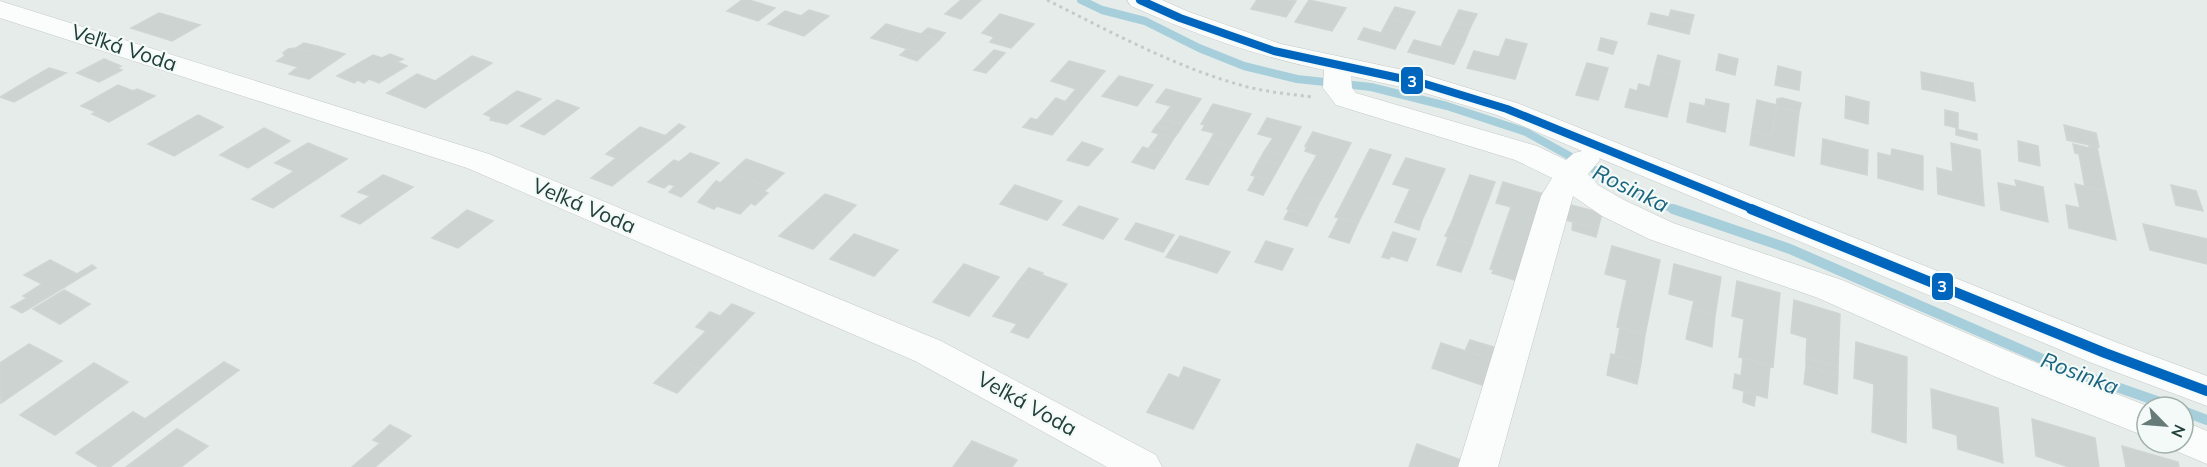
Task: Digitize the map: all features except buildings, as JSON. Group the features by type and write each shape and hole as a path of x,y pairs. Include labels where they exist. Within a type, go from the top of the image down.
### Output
{"street":[{"path":"1140,0 1180,18 1297,57 1338,82 1354,102 1526,153 1584,162 2207,391"},
{"name":"Veľká Voda","path":"0,9 478,161 928,351 1142,467"},
{"path":"1584,162 1587,192 1613,208 1661,231 1830,289 2009,367 2135,417"},
{"path":"1478,467 1557,196 1584,162"}],"path":[{"path":"1047,0 1175,61 1245,86 1323,98 1338,82"}],"waterway":[{"name":"Rosinka","path":"1081,0 1102,10 1145,21 1199,48 1244,66 1297,79 1371,87 1447,106 1526,132 1651,201 1677,210"},
{"name":"Rosinka","path":"1673,209 1790,249 2068,370 2140,395"},
{"name":"Rosinka","path":"2195,416 2207,420"}],"transit line":[{"name":"3","path":"1140,0 1180,18 1274,51 1422,83 1507,109 2105,353 2207,391"}]}
